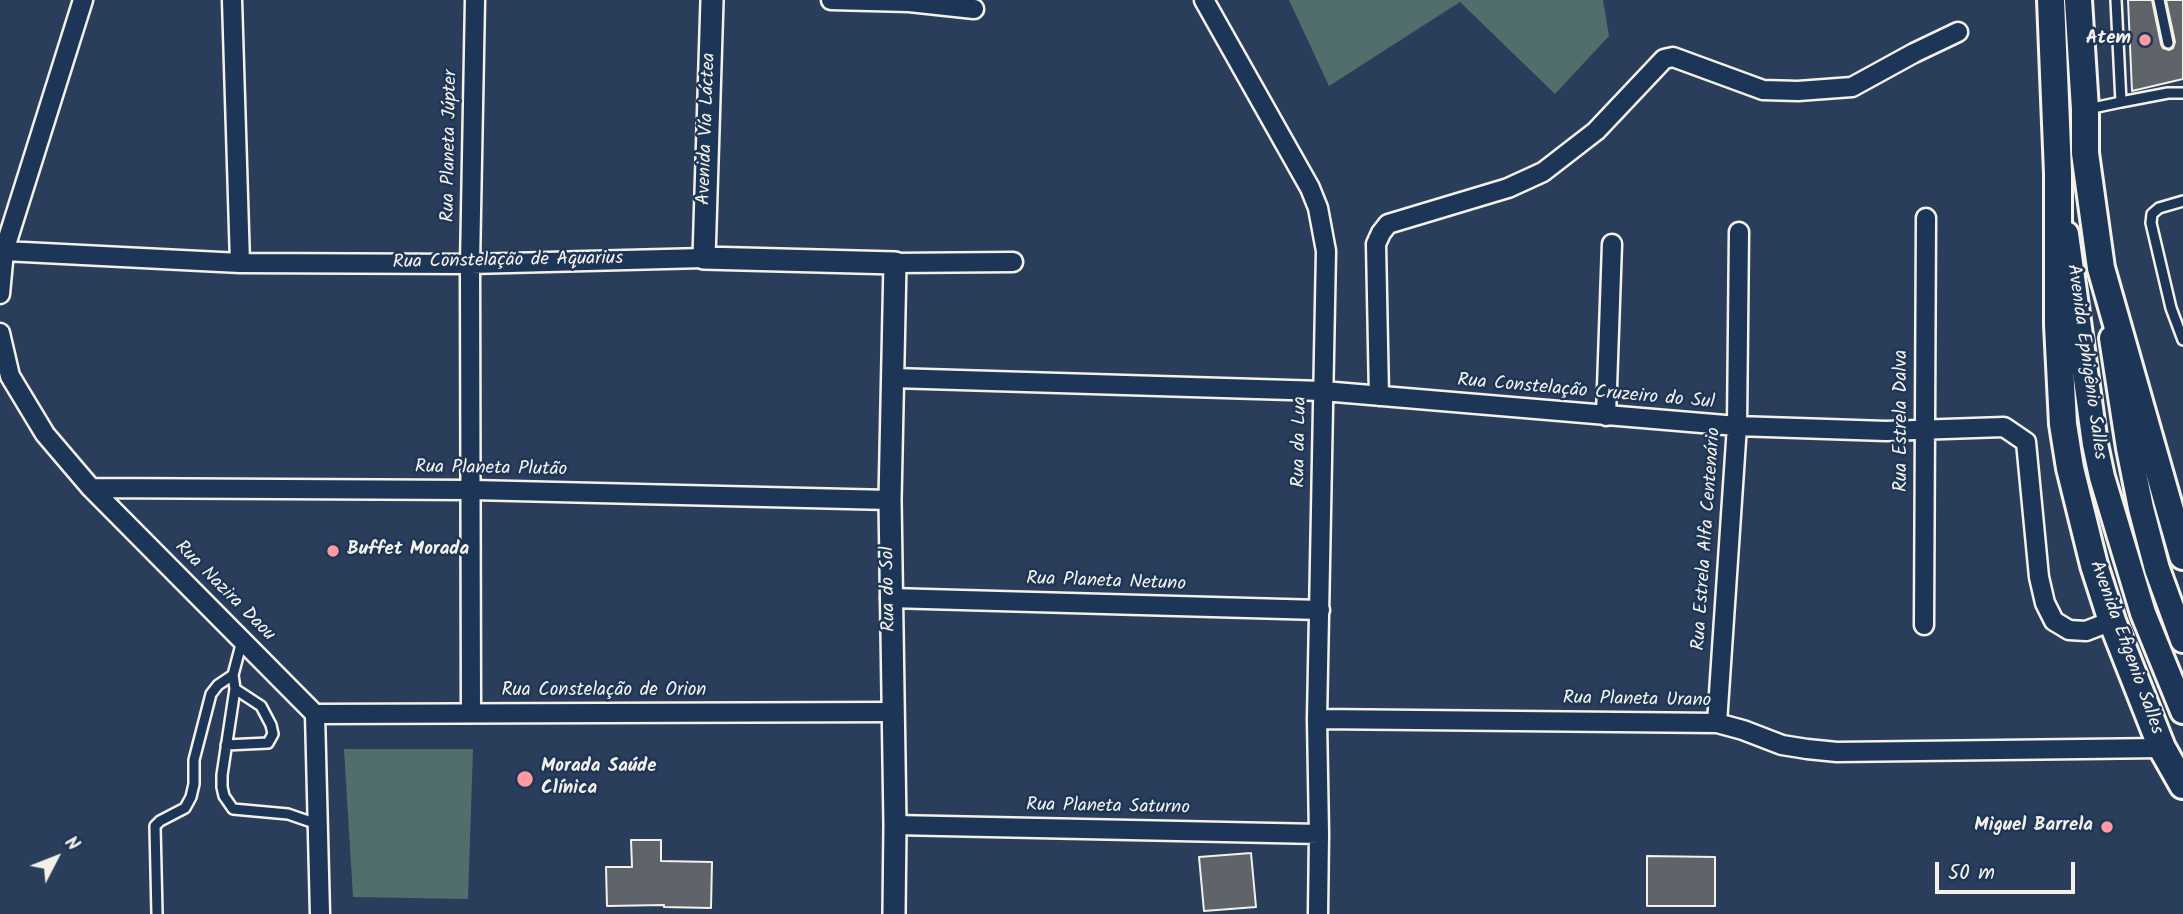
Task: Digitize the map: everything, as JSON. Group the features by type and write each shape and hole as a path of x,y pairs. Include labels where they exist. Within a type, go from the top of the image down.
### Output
{"main road":[{"name":"Avenida Ephigênio Salles","path":"2051,0 2057,173 2095,444 2143,613 2183,710"},
{"name":"Avenida Ephigênio Salles","path":"2078,0 2085,153 2129,448 2157,569 2183,640"},
{"name":"Avenida Efigenio Salles","path":"2057,173 2058,325 2063,424 2070,468 2079,509 2112,621 2162,748 2183,785"},
{"name":"Avenida Ephigênio Salles","path":"2101,268 2177,515 2183,556"}],"street":[{"path":"0,294 4,251 83,0"},
{"path":"232,0 240,263"},
{"name":"Rua Planeta Júpter","path":"471,713 470,264 475,0"},
{"name":"Avenida Vía Láctea","path":"704,258 712,0"},
{"path":"831,0 909,1 974,9"},
{"name":"Rua da Lua","path":"1204,0 1301,171 1318,208 1326,251 1317,719 1318,914"},
{"path":"1379,396 1376,244 1388,224 1508,188 1543,172 1596,131 1664,59 1673,57 1763,90 1798,91 1852,87 1958,32"},
{"name":"Rua Estrela Dalva","path":"1924,625 1926,218"},
{"name":"Rua Estrela Alfa Centenário","path":"1717,723 1737,426 1739,232"},
{"path":"1606,416 1612,244"},
{"name":"Rua Constelação de Aquarius","path":"4,251 240,263 470,264 704,258 895,263 1013,262"},
{"name":"Rua do Sol","path":"894,914 890,500 895,263"},
{"name":"Rua Nazira Daou","path":"0,333 10,376 45,434 91,488 315,713"},
{"name":"Rua Constelação Cruzeiro do Sul","path":"893,378 1323,391 1737,426 1886,431 2004,427 2026,442 2039,577 2045,603 2054,621 2069,630 2086,631 2112,621"},
{"name":"Rua Planeta Plutão","path":"91,488 472,490 890,500"},
{"name":"Rua Planeta Netuno","path":"890,598 1320,610"},
{"name":"Rua Constelação de Orion","path":"315,713 892,712"},
{"path":"315,713 320,914"},
{"name":"Rua Planeta Urano","path":"1317,719 1717,723 1782,745 1837,752 2162,748"},
{"name":"Rua Planeta Saturno","path":"895,825 1319,834"}],"lane":[{"path":"2116,0 2121,102"},
{"path":"2160,0 2168,43"},
{"path":"2085,110 2168,93 2183,93"},
{"path":"2183,201 2159,208 2152,214 2151,223 2171,308 2183,340"},
{"path":"242,640 233,675 235,689 222,787 228,804 233,809 288,814 317,824"},
{"path":"157,914 155,826 184,808 191,797 194,760 211,694 218,685 233,675"},
{"path":"226,745 268,743 272,734 271,724 261,706 235,689"}],"green space":[{"path":"1289,0 1603,0 1609,36 1555,94 1460,2 1329,86"},
{"path":"344,749 473,749 468,899 353,897"}],"building":[{"path":"2128,0 2152,0 2161,44 2169,50 2175,42 2166,0 2183,0 2183,79 2132,91"},
{"path":"631,840 661,840 661,861 712,862 711,908 607,906 606,867 632,867"},
{"path":"1251,853 1256,907 1204,911 1199,857"},
{"path":"1647,856 1715,857 1715,906 1647,906"}],"place":[{"name":"Atem","path":"2145,40"},
{"name":"Buffet Morada","path":"333,551"},
{"name":"Morada Saúde Clínica","path":"525,779"},
{"name":"Miguel Barrela","path":"2107,827"}]}
